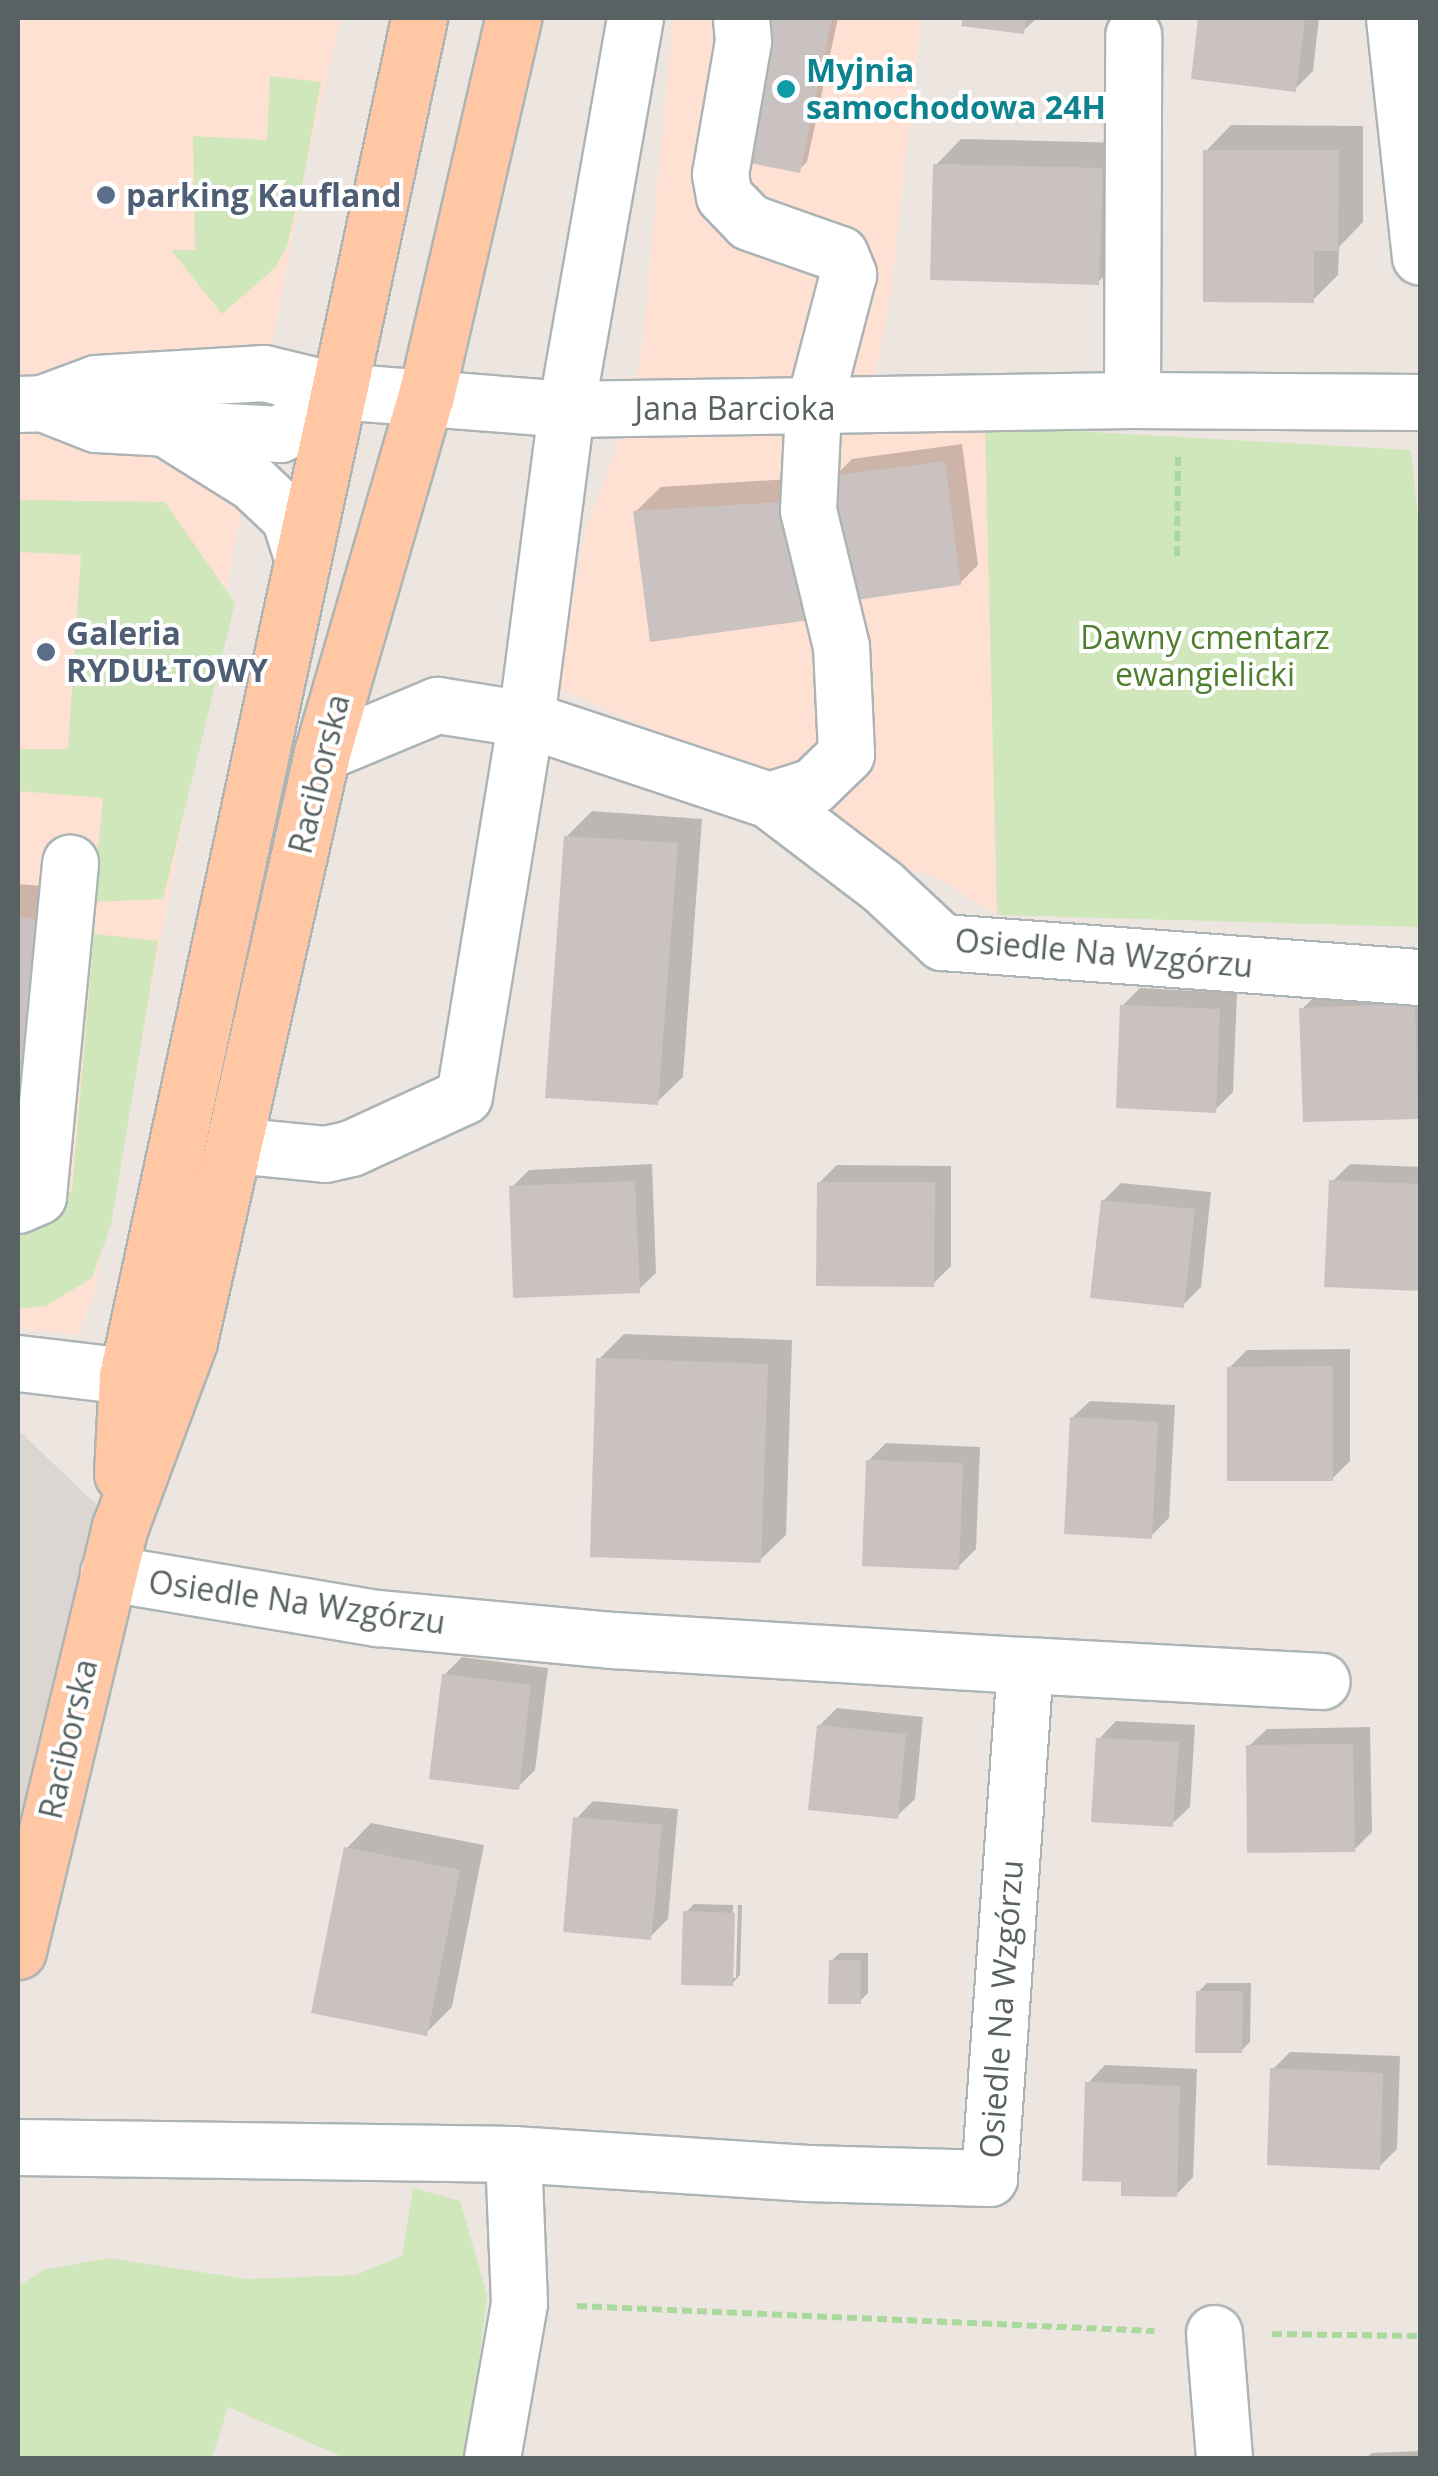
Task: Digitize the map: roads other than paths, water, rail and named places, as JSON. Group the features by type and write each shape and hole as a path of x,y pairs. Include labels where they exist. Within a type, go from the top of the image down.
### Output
{"main road":[{"name":"Raciborska","path":"114,1550 126,1376 418,18"},
{"name":"Raciborska","path":"18,1951 114,1550 189,1341 322,753 426,396 513,18"}],"street":[{"path":"234,1145 324,1154 352,1148 464,1096 526,719 566,409 635,18"},
{"path":"741,18 743,41 720,174 724,196 750,222 840,254 848,274 813,408 808,510 840,646 846,754 814,786 769,800"},
{"path":"1394,18 1420,256"},
{"path":"1133,35 1156,401"},
{"name":"Jana Barcioka","path":"30,404 96,383 264,373 338,390 566,409 1156,401 1420,402"},
{"path":"30,404 96,424 280,434 338,390"},
{"path":"163,427 218,458 289,516 302,556"},
{"name":"Osiedle Na Wzgórzu","path":"322,753 437,705 526,719 769,800 883,887 942,942 1420,978"},
{"path":"18,1205 38,1196 70,863"},
{"path":"18,1363 126,1376"},
{"name":"Osiedle Na Wzgórzu","path":"114,1550 378,1618 612,1640 1322,1680"},
{"name":"Osiedle Na Wzgórzu","path":"18,2146 513,2154 806,2173 989,2178 1025,1665"},
{"path":"492,2458 519,2303 513,2154"},
{"path":"1214,2333 1224,2458"}],"place":[{"name":"Myjnia samochodowa 24H","path":"786,89"},
{"name":"parking Kaufland","path":"106,195"},
{"name":"Galeria RYDUŁTOWY","path":"46,652"}],"park label":[{"name":"Dawny cmentarz ewangielicki","path":"1205,656"}]}
